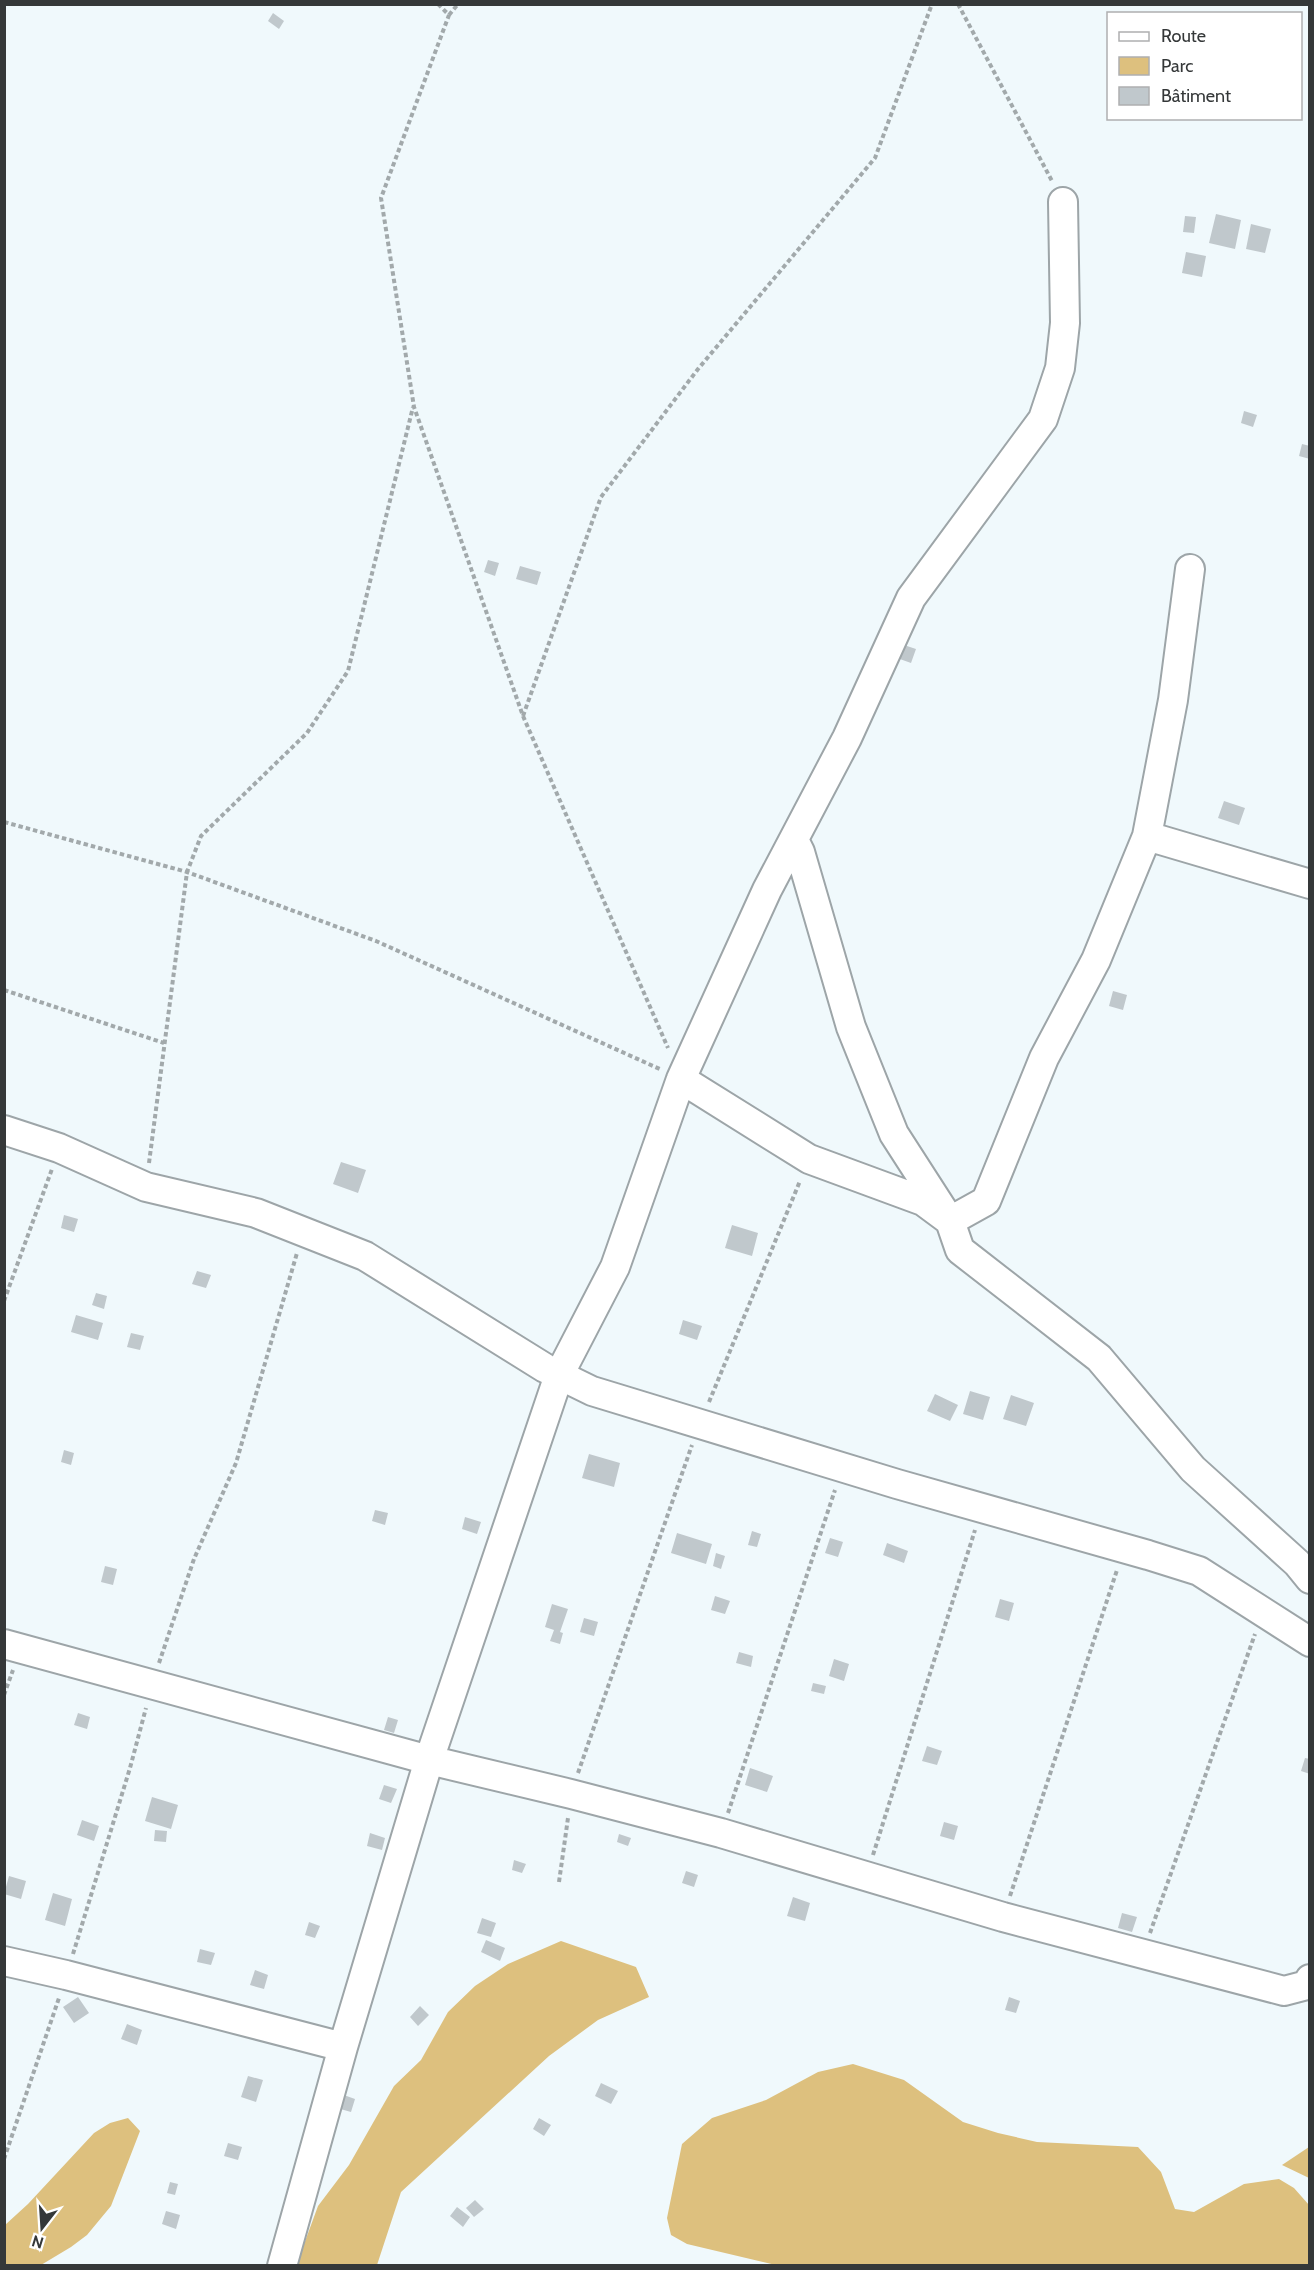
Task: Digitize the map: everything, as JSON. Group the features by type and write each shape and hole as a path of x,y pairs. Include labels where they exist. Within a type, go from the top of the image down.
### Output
{"street":[{"path":"282,2265 343,2047 429,1760 559,1376 615,1267 681,1078 767,890 847,738 912,598 1043,419 1060,368 1065,324 1063,202"},
{"path":"950,1221 986,1201 1044,1058 1096,960 1147,836 1173,700 1190,569"},
{"path":"1147,836 1310,884"},
{"path":"794,840 800,852 851,1027 894,1134 950,1221 960,1251 1099,1358 1193,1468 1297,1563 1310,1578"},
{"path":"681,1078 809,1159 923,1201 950,1221"},
{"path":"4,1130 59,1148 146,1187 255,1214 365,1256 544,1368 592,1391 842,1468 1124,1548 1199,1572 1310,1642"},
{"path":"4,1644 429,1760 721,1833 1003,1917 1284,1991 1307,1985 1310,1979"},
{"path":"4,1961 343,2047"}],"path":[{"path":"438,4 449,15"},
{"path":"458,4 449,15 381,198 414,406 523,716 681,1078"},
{"path":"523,716 601,497 698,369 875,158 932,4"},
{"path":"958,4 1063,202"},
{"path":"146,1187 187,872 201,836 307,733 348,671 414,406"},
{"path":"4,822 187,872 376,941 681,1078"},
{"path":"4,990 164,1043"},
{"path":"4,1301 59,1148"},
{"path":"559,1882 571,1794 700,1424 809,1159"},
{"path":"4,2159 66,1975 130,1768 152,1686 194,1559 236,1463 303,1232"},
{"path":"721,1833 842,1468"},
{"path":"866,1876 982,1508"},
{"path":"1003,1917 1124,1548"},
{"path":"1143,1953 1263,1612"}],"green space":[{"path":"561,1941 636,1967 649,1997 598,2020 549,2056 401,2192 377,2265 296,2266 318,2206 349,2165 394,2086 421,2060 448,2012 475,1986 508,1964"},
{"path":"853,2064 904,2080 963,2122 998,2133 1037,2142 1138,2147 1161,2172 1175,2209 1194,2212 1244,2184 1279,2179 1294,2188 1309,2205 1309,2265 780,2266 687,2244 671,2235 667,2218 682,2144 712,2118 766,2100 818,2072"},
{"path":"128,2118 140,2131 111,2206 87,2235 41,2265 5,2265 5,2225 28,2204 94,2133 110,2123"},
{"path":"1309,2147 1309,2178 1282,2165"}],"building":[{"path":"273,13 284,21 279,29 268,21"},
{"path":"1216,214 1241,220 1235,249 1209,243"},
{"path":"1185,216 1196,217 1194,233 1183,232"},
{"path":"1251,224 1271,229 1265,253 1246,249"},
{"path":"1186,252 1206,256 1202,277 1182,273"},
{"path":"1244,411 1257,415 1253,427 1241,423"},
{"path":"1302,444 1310,446 1310,459 1299,456"},
{"path":"488,560 499,563 495,576 484,572"},
{"path":"520,566 541,572 537,585 516,579"},
{"path":"901,644 916,649 911,663 897,658"},
{"path":"1224,801 1245,808 1239,825 1218,818"},
{"path":"1113,991 1127,995 1123,1010 1109,1006"},
{"path":"341,1162 366,1170 358,1193 333,1184"},
{"path":"64,1215 78,1219 74,1232 61,1228"},
{"path":"732,1225 758,1233 752,1256 725,1248"},
{"path":"197,1271 211,1275 206,1288 192,1284"},
{"path":"96,1293 107,1296 104,1309 92,1305"},
{"path":"76,1315 103,1323 98,1340 71,1332"},
{"path":"683,1320 702,1326 697,1340 679,1334"},
{"path":"131,1333 144,1336 140,1350 127,1347"},
{"path":"970,1391 990,1397 983,1420 963,1414"},
{"path":"935,1394 958,1405 950,1421 927,1411"},
{"path":"1011,1395 1034,1403 1026,1426 1003,1419"},
{"path":"64,1450 74,1453 71,1465 61,1462"},
{"path":"589,1454 620,1463 614,1487 582,1478"},
{"path":"375,1510 388,1513 385,1525 372,1521"},
{"path":"465,1517 481,1522 477,1534 462,1529"},
{"path":"752,1531 761,1534 757,1547 748,1545"},
{"path":"677,1533 712,1544 706,1564 671,1553"},
{"path":"830,1538 843,1542 838,1557 825,1553"},
{"path":"887,1543 908,1551 904,1563 883,1555"},
{"path":"716,1553 725,1556 721,1569 713,1566"},
{"path":"105,1566 117,1569 113,1585 101,1582"},
{"path":"715,1596 730,1601 725,1614 711,1610"},
{"path":"1000,1599 1014,1603 1009,1621 995,1617"},
{"path":"552,1604 568,1609 560,1632 563,1633 560,1644 550,1641 554,1630 545,1627"},
{"path":"584,1618 598,1622 594,1636 580,1632"},
{"path":"739,1652 753,1656 751,1667 736,1663"},
{"path":"834,1659 849,1664 844,1681 829,1676"},
{"path":"813,1683 826,1686 824,1694 811,1691"},
{"path":"78,1713 90,1717 87,1729 74,1725"},
{"path":"388,1717 398,1720 394,1733 384,1730"},
{"path":"927,1746 942,1751 937,1765 922,1761"},
{"path":"1305,1758 1310,1759 1310,1774 1301,1771"},
{"path":"750,1768 773,1776 767,1792 745,1785"},
{"path":"384,1785 397,1789 391,1803 379,1799"},
{"path":"152,1797 178,1805 171,1829 145,1821"},
{"path":"82,1820 99,1826 94,1841 77,1835"},
{"path":"944,1822 958,1826 954,1840 940,1836"},
{"path":"155,1830 167,1831 166,1842 154,1841"},
{"path":"370,1833 385,1838 382,1850 367,1846"},
{"path":"619,1834 631,1838 628,1846 617,1842"},
{"path":"514,1860 526,1864 522,1873 512,1870"},
{"path":"686,1871 698,1875 694,1887 682,1883"},
{"path":"9,1876 26,1881 21,1899 4,1894"},
{"path":"53,1893 72,1899 65,1926 45,1920"},
{"path":"793,1897 810,1903 805,1921 787,1916"},
{"path":"1122,1913 1137,1917 1132,1932 1118,1928"},
{"path":"482,1918 496,1923 491,1937 477,1933"},
{"path":"309,1922 320,1926 315,1938 305,1935"},
{"path":"486,1940 505,1948 500,1961 481,1952"},
{"path":"200,1949 215,1953 211,1965 197,1962"},
{"path":"255,1970 268,1975 264,1989 250,1985"},
{"path":"78,1997 89,2013 74,2023 63,2007"},
{"path":"1009,1997 1020,2001 1016,2013 1005,2010"},
{"path":"420,2006 429,2015 418,2026 410,2017"},
{"path":"127,2024 142,2030 137,2045 121,2039"},
{"path":"248,2076 263,2080 256,2102 241,2097"},
{"path":"601,2083 618,2091 611,2104 595,2096"},
{"path":"341,2094 355,2099 351,2112 337,2108"},
{"path":"539,2118 551,2125 544,2136 533,2129"},
{"path":"228,2143 242,2147 238,2160 224,2156"},
{"path":"170,2182 178,2184 175,2195 167,2193"},
{"path":"475,2200 484,2209 474,2217 466,2208"},
{"path":"457,2207 470,2217 463,2227 450,2216"},
{"path":"166,2211 180,2215 176,2229 162,2224"}]}
